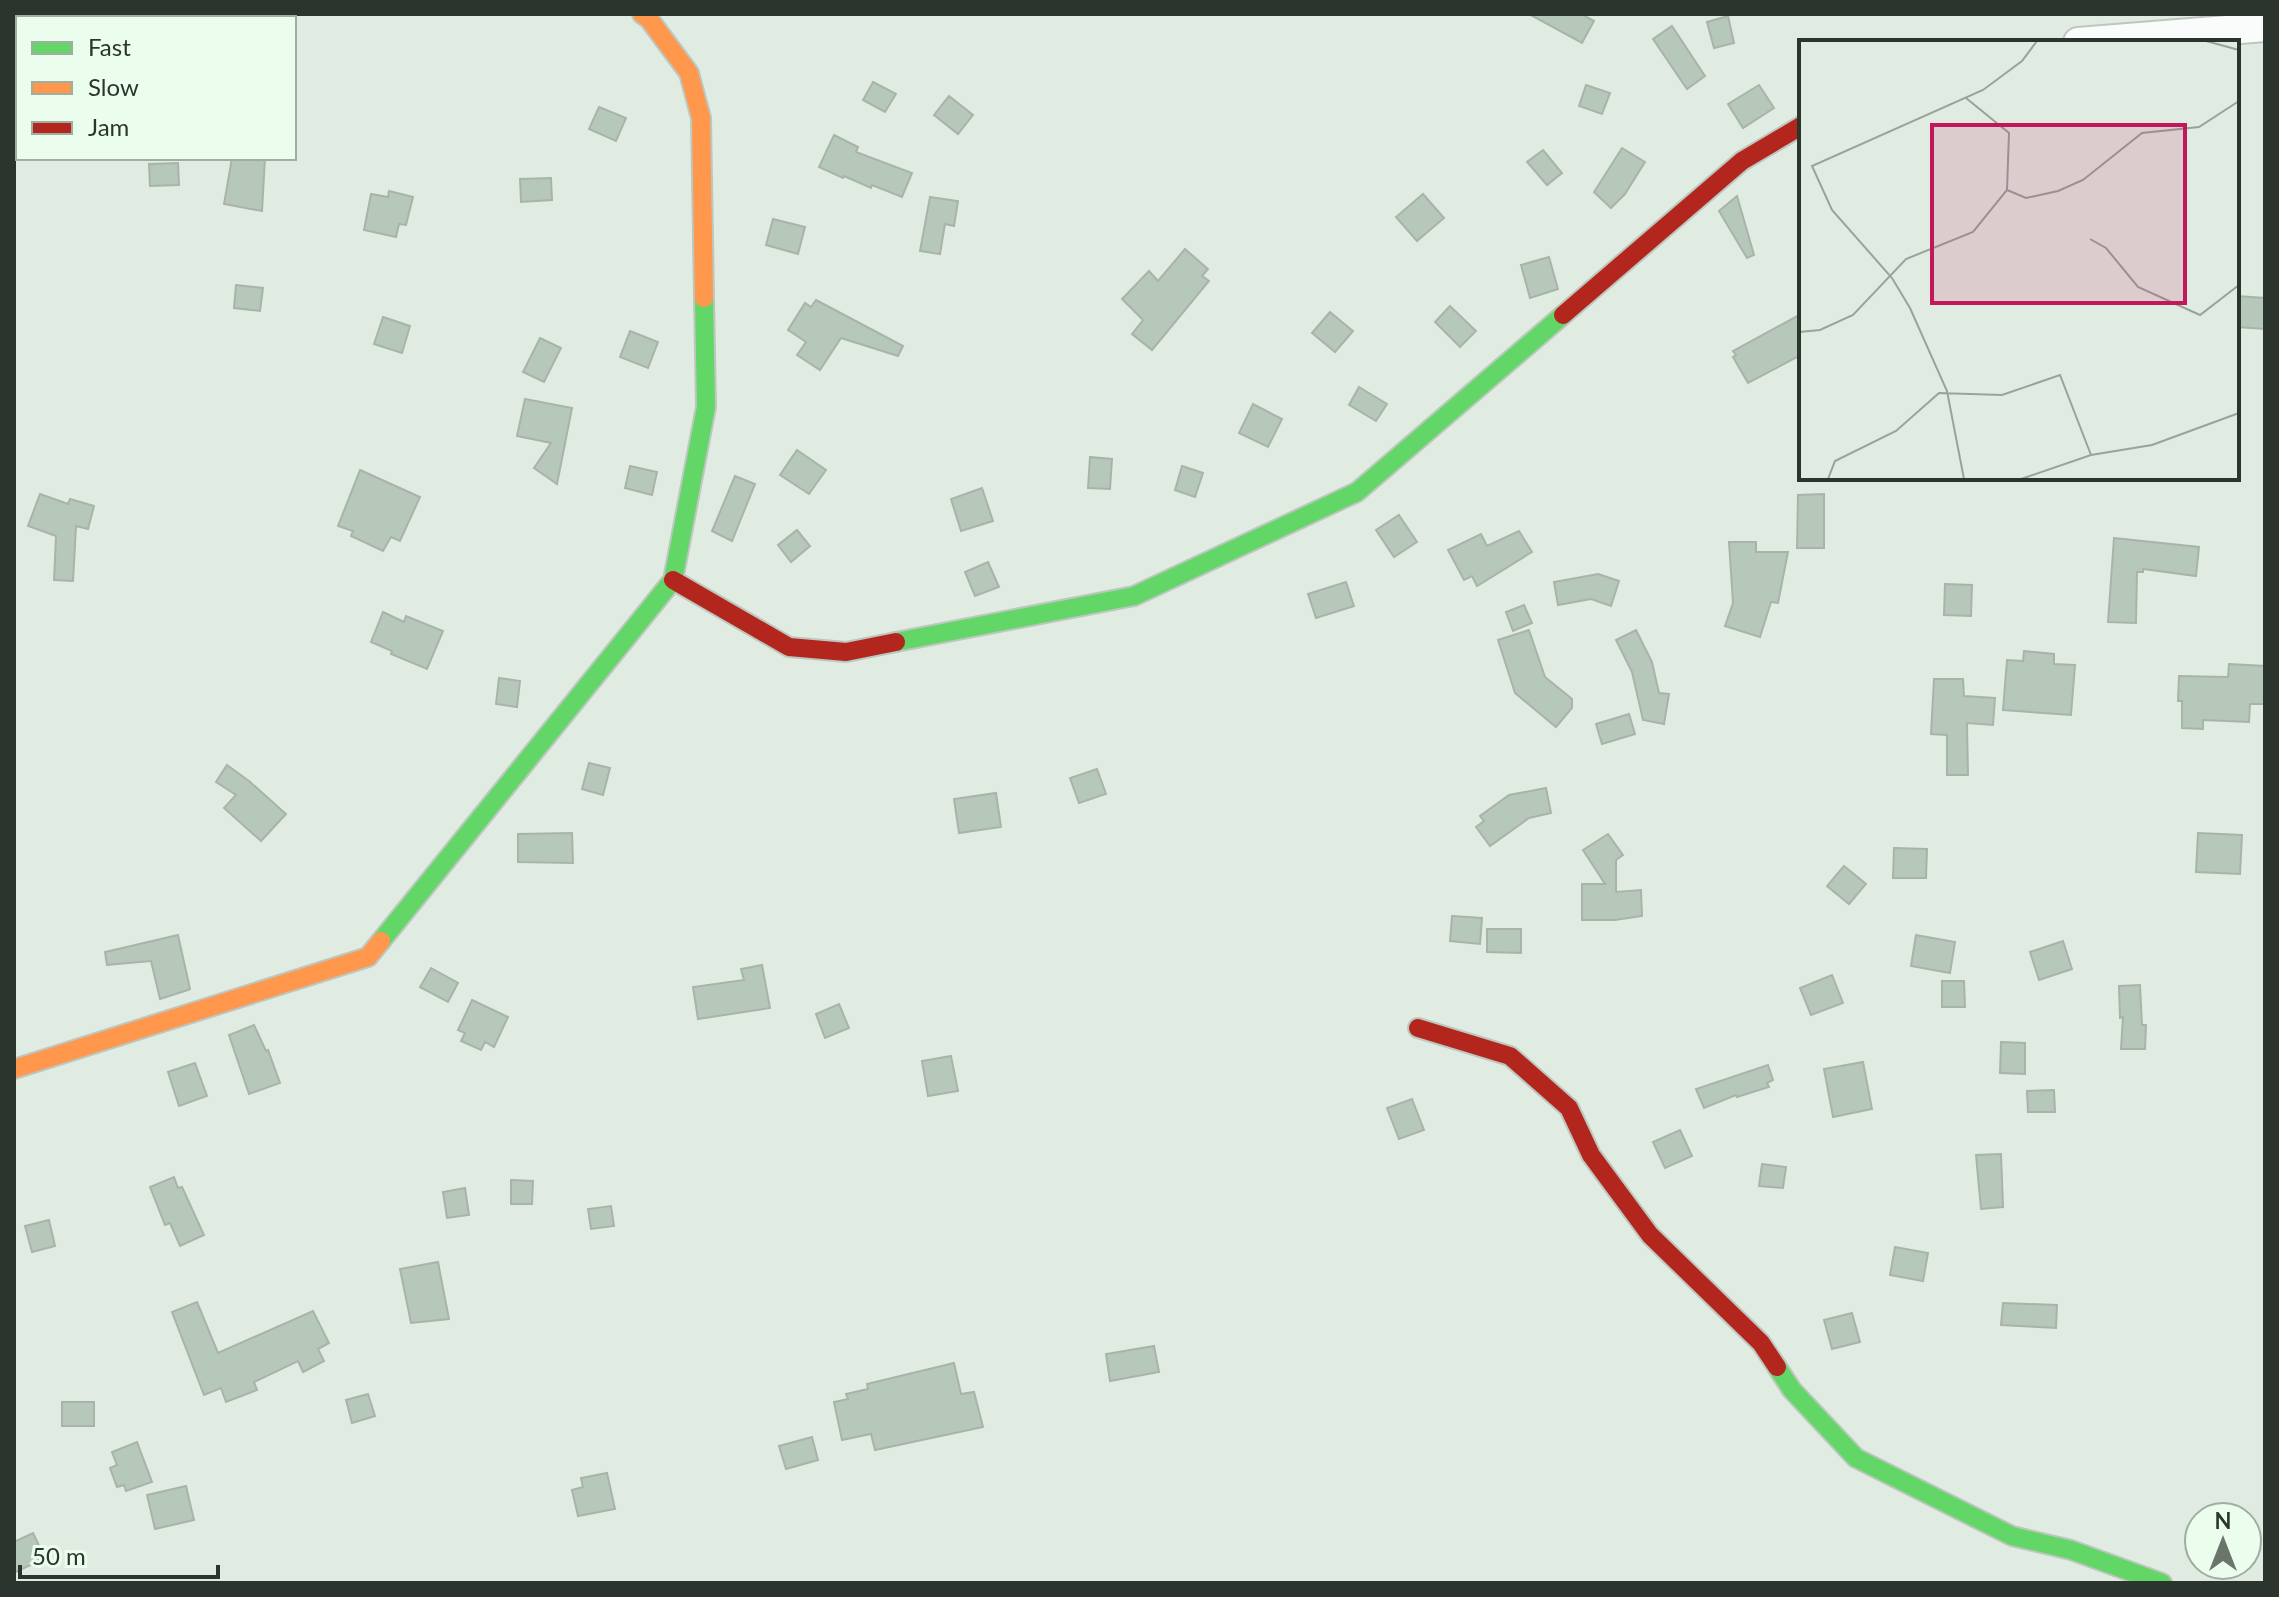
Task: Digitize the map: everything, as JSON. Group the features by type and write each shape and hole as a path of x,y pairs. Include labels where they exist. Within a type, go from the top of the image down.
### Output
{"street":[{"path":"14,1069 368,957 673,580 706,407 701,118 689,73 642,14"},
{"path":"2103,40 2265,27"},
{"path":"673,580 789,647 846,652 1134,596 1357,492 1742,161 1799,127"},
{"path":"1418,1028 1510,1056 1569,1108 1591,1155 1650,1235 1761,1343 1792,1390 1856,1458 2012,1536 2071,1550 2162,1583"}],"building":[{"path":"1529,14 1581,14 1594,21 1582,43"},
{"path":"1728,16 1734,43 1714,48 1707,22"},
{"path":"1672,26 1705,76 1687,89 1653,39"},
{"path":"873,82 896,94 885,112 863,100"},
{"path":"1586,85 1610,93 1602,114 1579,106"},
{"path":"1759,85 1774,108 1743,128 1728,104"},
{"path":"949,96 973,115 958,134 934,115"},
{"path":"599,107 626,118 616,141 589,129"},
{"path":"834,135 858,147 856,152 912,173 902,197 819,167"},
{"path":"1622,148 1645,162 1625,194 1611,208 1594,192"},
{"path":"1543,150 1562,173 1547,185 1527,162"},
{"path":"232,160 265,160 262,211 224,204"},
{"path":"178,163 179,185 150,186 149,164"},
{"path":"551,178 552,200 521,202 520,179"},
{"path":"389,191 413,197 406,225 399,224 396,237 364,230 371,194 388,197"},
{"path":"1423,194 1444,218 1417,241 1396,217"},
{"path":"1737,196 1754,255 1747,258 1719,211"},
{"path":"930,197 958,201 954,226 945,224 940,254 920,251"},
{"path":"773,219 805,227 798,254 766,245"},
{"path":"1185,249 1208,269 1202,276 1209,281 1152,350 1132,334 1143,320 1122,299 1149,271 1158,281"},
{"path":"1549,257 1558,289 1530,298 1521,265"},
{"path":"236,285 263,288 260,311 234,308"},
{"path":"2239,296 2265,298 2265,329 2239,327"},
{"path":"816,300 903,346 898,356 841,338 820,370 797,355 806,342 788,330 805,303 811,307"},
{"path":"1450,306 1476,331 1460,347 1435,322"},
{"path":"1330,312 1353,331 1335,352 1312,333"},
{"path":"1799,315 1799,356 1748,383 1733,357 1736,355 1733,351"},
{"path":"383,317 410,326 402,353 374,344"},
{"path":"630,331 658,342 648,368 620,357"},
{"path":"540,338 561,348 544,382 523,372"},
{"path":"1359,387 1387,404 1376,421 1349,405"},
{"path":"525,399 572,408 557,484 534,468 551,443 517,436"},
{"path":"1253,404 1282,419 1268,447 1239,433"},
{"path":"797,450 826,470 809,494 780,475"},
{"path":"1090,457 1112,459 1110,489 1088,488"},
{"path":"630,466 657,472 652,495 625,488"},
{"path":"1182,466 1203,473 1195,497 1175,490"},
{"path":"360,470 420,497 400,541 391,537 383,551 351,536 353,531 338,526"},
{"path":"735,476 755,484 732,541 712,531"},
{"path":"982,488 993,521 961,531 951,499"},
{"path":"40,494 68,504 70,499 94,506 88,529 76,526 73,581 54,580 56,536 28,526"},
{"path":"1824,494 1824,548 1797,548 1798,495"},
{"path":"1399,515 1417,542 1394,557 1376,530"},
{"path":"797,530 810,546 791,562 778,545"},
{"path":"1519,531 1532,552 1477,586 1472,576 1464,580 1448,550 1481,534 1487,546"},
{"path":"2114,538 2199,547 2196,576 2143,569 2143,572 2137,572 2136,623 2108,622"},
{"path":"1729,542 1756,542 1756,552 1788,552 1778,603 1771,602 1760,637 1725,626 1733,603"},
{"path":"988,562 999,587 975,596 965,572"},
{"path":"1598,574 1619,581 1611,606 1591,599 1558,605 1554,582"},
{"path":"1346,582 1354,606 1316,618 1308,594"},
{"path":"1945,584 1972,585 1971,616 1944,615"},
{"path":"1524,605 1532,623 1513,631 1506,612"},
{"path":"383,612 404,622 406,616 443,631 427,669 371,642"},
{"path":"1529,630 1545,677 1572,699 1572,708 1556,727 1515,693 1498,640"},
{"path":"1636,630 1652,662 1659,693 1669,694 1664,724 1643,720 1632,672 1616,640"},
{"path":"2024,651 2054,654 2054,664 2075,665 2071,715 2003,710 2007,660 2023,661"},
{"path":"2229,664 2265,666 2265,704 2250,704 2249,722 2203,720 2203,729 2182,728 2182,701 2178,701 2179,676 2228,677"},
{"path":"499,678 520,681 517,707 496,704"},
{"path":"1934,679 1963,679 1964,696 1995,698 1993,725 1967,723 1968,775 1947,775 1947,735 1931,734"},
{"path":"1629,714 1635,734 1602,744 1596,724"},
{"path":"589,763 610,768 603,795 582,789"},
{"path":"227,765 286,814 261,841 224,808 236,795 216,782"},
{"path":"1097,769 1106,794 1079,803 1070,778"},
{"path":"1546,788 1551,813 1529,818 1490,846 1476,827 1484,821 1480,816 1509,795"},
{"path":"996,793 1001,827 959,833 954,799"},
{"path":"572,833 573,863 518,862 518,834"},
{"path":"2198,833 2242,835 2240,874 2196,872"},
{"path":"1608,834 1623,855 1616,860 1616,892 1641,890 1642,916 1582,920 1582,884 1605,884 1583,850"},
{"path":"1894,848 1927,849 1926,878 1893,878"},
{"path":"1844,866 1866,884 1849,904 1827,886"},
{"path":"1452,916 1482,918 1480,944 1450,941"},
{"path":"1487,929 1521,929 1521,953 1487,952"},
{"path":"178,935 188,990 160,999 151,961 107,965 105,952"},
{"path":"1916,935 1955,942 1950,973 1911,966"},
{"path":"2063,941 2072,969 2039,980 2030,952"},
{"path":"762,965 770,1008 698,1019 693,987 744,980 741,969"},
{"path":"431,968 458,983 448,1002 420,987"},
{"path":"1832,975 1843,1003 1811,1015 1800,988"},
{"path":"1942,981 1964,981 1965,1007 1942,1007"},
{"path":"2140,985 2142,1025 2146,1025 2145,1049 2121,1049 2123,1017 2120,1018 2119,986"},
{"path":"472,1000 508,1017 494,1047 485,1042 481,1050 461,1041 465,1033 458,1030"},
{"path":"839,1004 849,1028 825,1038 816,1014"},
{"path":"254,1025 268,1050 280,1083 249,1094 229,1035"},
{"path":"2001,1042 2025,1043 2025,1074 2000,1073"},
{"path":"951,1056 958,1091 928,1096 922,1061"},
{"path":"1863,1062 1872,1109 1833,1117 1824,1069"},
{"path":"195,1063 207,1096 179,1106 168,1072"},
{"path":"1768,1065 1773,1080 1767,1083 1769,1087 1736,1095 1704,1108 1696,1089"},
{"path":"2054,1090 2055,1112 2028,1112 2027,1091"},
{"path":"1412,1099 1424,1130 1399,1139 1387,1108"},
{"path":"1680,1130 1692,1156 1665,1168 1653,1142"},
{"path":"2001,1154 2003,1207 1981,1209 1976,1155"},
{"path":"1762,1164 1786,1167 1783,1188 1759,1186"},
{"path":"174,1177 178,1188 182,1187 204,1235 180,1246 170,1223 165,1225 150,1187"},
{"path":"511,1180 533,1181 532,1204 511,1204"},
{"path":"465,1188 469,1215 447,1218 443,1192"},
{"path":"611,1206 614,1226 591,1229 588,1209"},
{"path":"49,1220 55,1246 32,1252 25,1226"},
{"path":"1895,1247 1928,1253 1923,1281 1890,1275"},
{"path":"438,1262 449,1319 411,1323 400,1269"},
{"path":"197,1302 218,1353 313,1311 329,1343 318,1349 324,1361 303,1372 298,1361 254,1382 257,1390 226,1402 221,1388 204,1395 172,1312"},
{"path":"2003,1303 2057,1305 2056,1328 2001,1325"},
{"path":"1852,1313 1860,1342 1832,1349 1824,1320"},
{"path":"1154,1346 1159,1372 1110,1381 1106,1354"},
{"path":"954,1363 961,1394 974,1392 983,1427 875,1450 871,1434 842,1440 834,1402 848,1399 846,1394 868,1389 867,1384"},
{"path":"368,1394 375,1416 352,1423 346,1400"},
{"path":"62,1402 94,1402 94,1426 62,1426"},
{"path":"812,1437 818,1460 786,1469 779,1446"},
{"path":"137,1442 152,1482 126,1491 124,1485 117,1487 110,1468 117,1465 112,1452"},
{"path":"607,1473 615,1509 578,1516 572,1490 583,1487 581,1478"},
{"path":"186,1486 194,1520 155,1529 147,1495"},
{"path":"33,1533 45,1558 14,1573 14,1542"}],"traffic: fast":[{"path":"381,941 673,580 706,407 704,298"},
{"path":"896,642 1134,596 1357,492 1563,315"},
{"path":"1777,1367 1792,1390 1856,1458 2012,1536 2071,1550 2162,1583"}],"traffic: slow":[{"path":"642,14 689,73 701,118 704,298"},
{"path":"14,1069 368,957 381,941"}],"traffic: jam":[{"path":"1563,315 1742,161 1799,127"},
{"path":"673,580 789,647 846,652 896,642"},
{"path":"1418,1028 1510,1056 1569,1108 1591,1155 1650,1235 1761,1343 1777,1367"}]}
